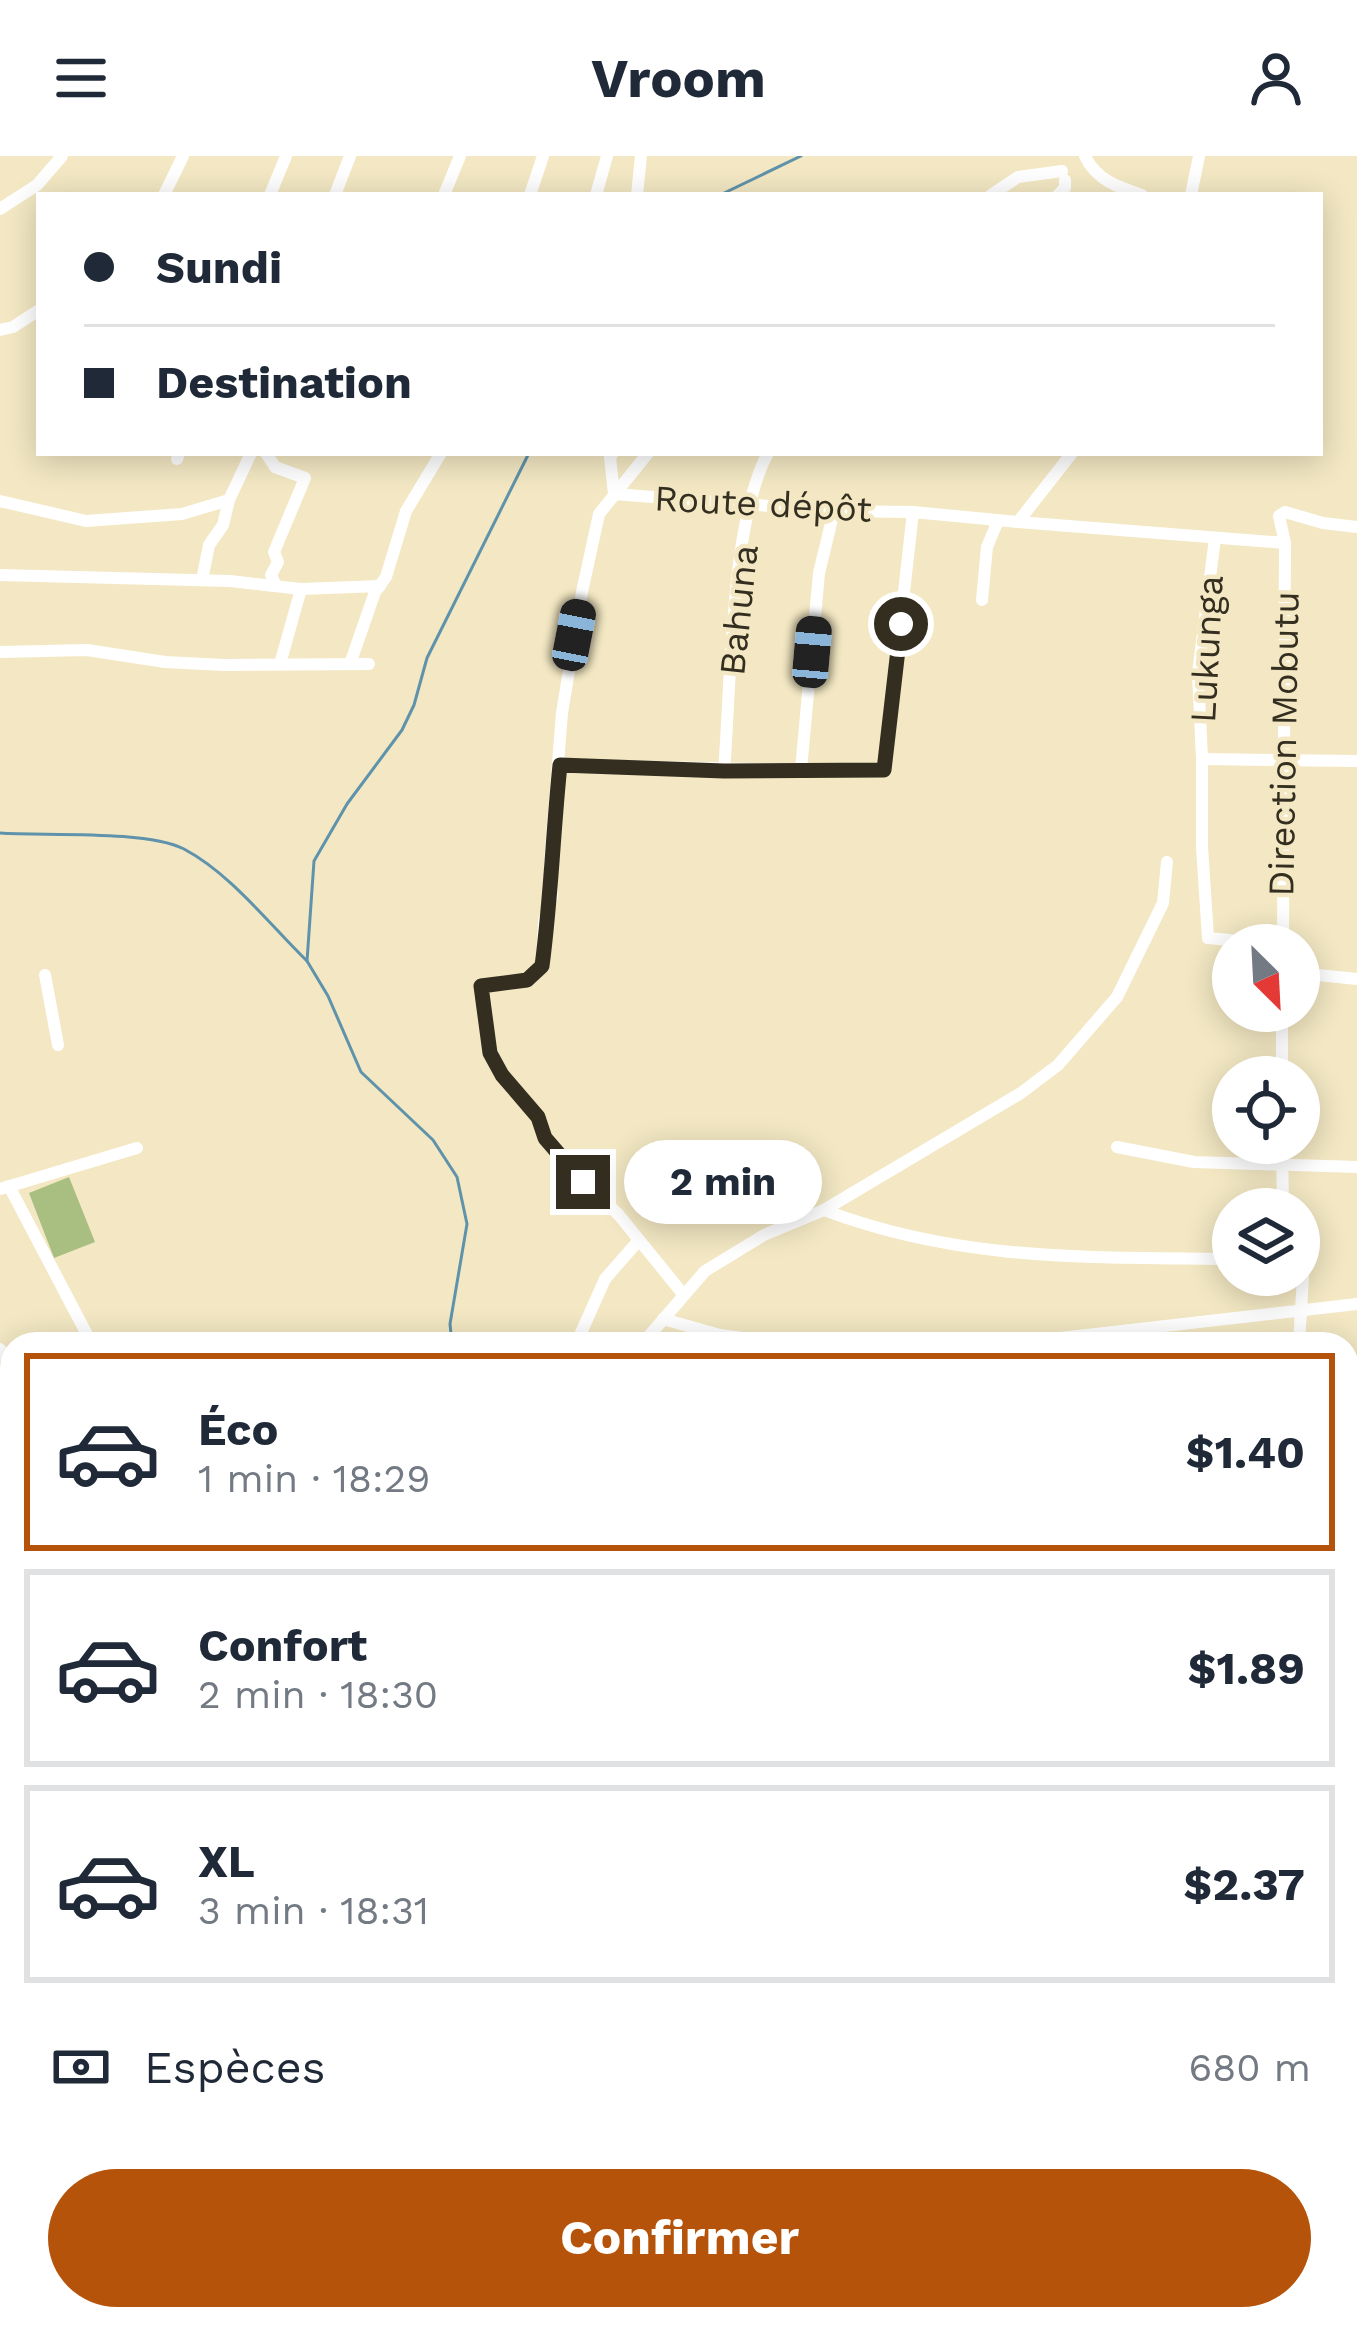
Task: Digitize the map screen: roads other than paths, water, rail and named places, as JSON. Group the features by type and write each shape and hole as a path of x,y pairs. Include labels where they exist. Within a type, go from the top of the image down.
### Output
{"street":[{"path":"0,209 37,185 62,156"},
{"path":"165,192 183,156"},
{"path":"271,192 286,156"},
{"path":"336,192 350,156"},
{"path":"446,192 460,156"},
{"path":"531,192 542,156"},
{"path":"597,192 608,156"},
{"path":"637,192 641,156"},
{"path":"1084,156 1090,169 1113,186 1132,192"},
{"path":"1191,192 1199,156"},
{"path":"996,192 1018,177 1063,175 1061,192"},
{"path":"0,330 36,312"},
{"path":"202,580 209,545 223,525 250,456"},
{"path":"268,456 275,467 305,478 274,552 278,562 271,575 276,586"},
{"path":"350,664 386,577 406,511 439,456"},
{"path":"611,456 614,494"},
{"path":"646,456 599,514 582,592 566,677 550,863 552,896 544,921 542,966 527,980 481,986 482,1015 490,1053 538,1117 545,1138 683,1294"},
{"name":"Bahuna","path":"724,771 740,569 754,480 766,456"},
{"path":"1018,522 1070,456"},
{"name":"Route dépôt","path":"614,494 1018,522"},
{"path":"0,501 86,521 182,514 230,500"},
{"path":"802,770 819,573 834,511"},
{"path":"560,765 884,770 913,512"},
{"path":"1018,522 1286,543 1279,516 1286,512 1357,527"},
{"path":"982,600 987,547 997,523"},
{"name":"Lukunga","path":"1212,938 1208,938 1202,847 1198,673 1214,538"},
{"name":"Direction Mobutu","path":"1283,924 1286,543"},
{"path":"0,574 202,580 302,589 380,586"},
{"path":"280,664 302,589"},
{"path":"0,652 87,650 165,662 369,664"},
{"path":"1202,759 1357,761"},
{"path":"652,1332 699,1275 764,1235 824,1210 1021,1093 1058,1065 1117,997 1162,903 1167,862"},
{"path":"44,975 58,1045"},
{"path":"1320,975 1357,979"},
{"path":"1118,1147 1195,1162 1357,1167"},
{"path":"85,1332 5,1187 137,1148"},
{"path":"1282,1166 1283,1188"},
{"path":"824,1210 916,1239 988,1252 1212,1258"},
{"path":"581,1332 605,1279 639,1240"},
{"path":"1300,1332 1301,1296"},
{"path":"1118,1332 1357,1304"},
{"path":"663,1319 709,1332"}],"waterway":[{"path":"726,192 801,156"},
{"path":"451,1332 467,1224 457,1177 433,1140 361,1072 307,961 314,861 347,804 402,730 427,658 528,456"},
{"path":"0,833 121,836 184,849 234,886 307,961"}]}
